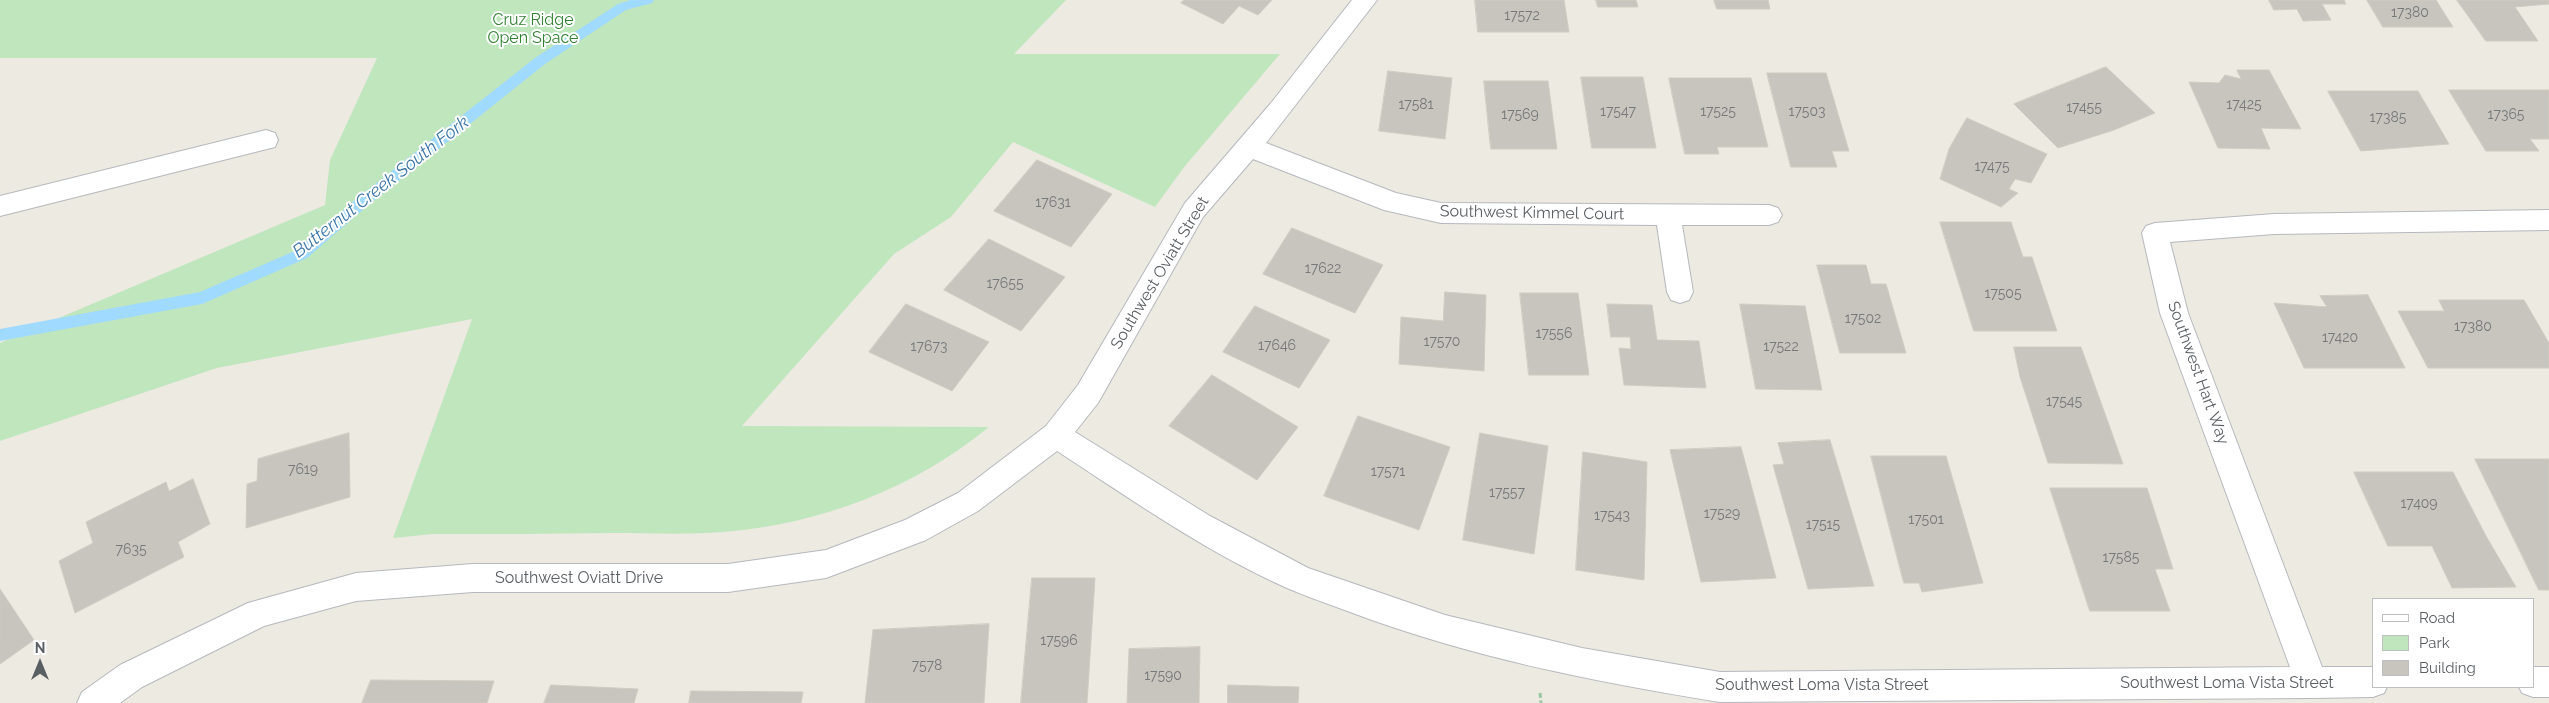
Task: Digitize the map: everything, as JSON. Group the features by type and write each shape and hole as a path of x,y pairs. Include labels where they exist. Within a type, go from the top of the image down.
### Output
{"street":[{"name":"Southwest Oviatt Street","path":"1056,435 1088,394 1194,210 1247,146 1280,110 1365,0"},
{"path":"0,206 266,140"},
{"name":"Southwest Kimmel Court","path":"1247,146 1393,203 1441,213 1770,215"},
{"path":"1668,215 1680,292"},
{"name":"Southwest Hart Way","path":"2312,683 2174,313 2155,233 2274,224 2549,220"},
{"name":"Southwest Loma Vista Street","path":"1056,435 1180,516 1291,575 1402,617 1536,653 1624,672 1720,687 2372,682"},
{"name":"Southwest Oviatt Drive","path":"93,703 130,676 259,613 356,587 473,578 728,578 826,564 915,530 968,502 1056,435"},
{"path":"2534,682 2549,682"}],"green space":[{"name":"Cruz Ridge Open Space","path":"0,0 1066,0 1014,54 1280,54 1185,166 1155,207 1013,142 951,217 894,254 742,426 989,427 960,449 929,468 864,500 830,512 759,528 695,533 433,534 393,538 472,319 217,368 0,441 0,343 325,205 330,160 377,58 0,58"}],"building":[{"path":"1184,0 1272,0 1258,15 1239,6 1223,24 1181,3"},
{"path":"1475,0 1564,0 1569,32 1478,32"},
{"path":"1596,0 1636,0 1638,7 1598,7"},
{"path":"1714,0 1768,0 1770,9 1717,9"},
{"path":"2269,0 2344,0 2346,4 2322,4 2331,20 2303,21 2297,9 2274,10"},
{"path":"2367,0 2436,0 2453,27 2383,27"},
{"path":"2457,0 2549,0 2549,4 2515,7 2538,41 2486,41"},
{"path":"2106,67 2155,113 2114,130 2058,148 2014,104"},
{"path":"2237,70 2269,70 2301,129 2261,128 2270,149 2218,148 2189,82 2219,83 2225,75 2241,79"},
{"path":"1388,71 1452,78 1445,139 1379,131"},
{"path":"1767,73 1826,73 1849,151 1832,151 1837,167 1791,167"},
{"path":"1581,77 1643,77 1656,148 1592,148"},
{"path":"1669,78 1751,78 1768,147 1717,147 1719,154 1685,154"},
{"path":"1484,81 1548,81 1557,149 1491,149"},
{"path":"2449,90 2549,90 2549,139 2530,139 2539,151 2486,151"},
{"path":"2328,91 2418,91 2449,144 2361,151"},
{"path":"1967,118 2047,154 2031,183 2015,179 2009,189 2018,193 2001,207 1940,179 1949,149"},
{"path":"1037,160 1112,194 1071,247 994,211"},
{"path":"1940,222 2011,222 2023,257 2032,257 2057,331 1974,331"},
{"path":"1292,228 1383,265 1355,313 1263,274"},
{"path":"989,239 1065,277 1021,331 944,290"},
{"path":"1817,265 1866,265 1871,284 1886,284 1906,353 1840,353"},
{"path":"1445,292 1486,295 1484,371 1399,364 1401,317 1443,321"},
{"path":"1520,293 1578,293 1589,375 1529,375"},
{"path":"2368,295 2405,368 2304,368 2274,303 2327,307 2320,296"},
{"path":"2439,300 2524,300 2549,343 2549,368 2428,368 2398,311 2444,311"},
{"path":"906,304 989,342 952,391 869,352"},
{"path":"1607,304 1652,305 1657,340 1699,341 1706,388 1624,385 1619,348 1631,349 1630,337 1611,337"},
{"path":"1740,304 1805,306 1822,390 1756,389"},
{"path":"1255,306 1330,340 1299,388 1223,352"},
{"path":"2014,347 2081,347 2123,464 2048,463 2020,377"},
{"path":"1212,375 1298,427 1257,480 1169,426"},
{"path":"1358,416 1450,447 1419,530 1324,496"},
{"path":"349,433 350,497 246,528 247,484 257,481 258,459"},
{"path":"1480,433 1548,446 1534,554 1463,540"},
{"path":"1830,440 1874,586 1808,589 1773,465 1784,464 1778,443"},
{"path":"1741,447 1776,578 1701,582 1670,450"},
{"path":"1583,452 1647,462 1644,580 1576,570"},
{"path":"1871,456 1946,456 1983,583 1922,592 1919,583 1904,583"},
{"path":"2475,459 2549,459 2549,590 2539,590"},
{"path":"2354,472 2453,472 2486,536 2516,587 2452,588 2432,546 2388,546"},
{"path":"193,479 210,524 178,542 184,557 75,613 59,561 93,543 86,522 166,482 169,491"},
{"path":"2050,488 2147,488 2173,569 2155,569 2170,611 2090,611"},
{"path":"1032,578 1095,578 1087,703 1021,703"},
{"path":"0,589 34,640 0,664"},
{"path":"989,624 984,703 865,703 873,630"},
{"path":"1200,647 1199,703 1127,703 1129,649"},
{"path":"371,680 494,681 487,703 362,703"},
{"path":"551,685 638,689 634,703 544,703"},
{"path":"1228,685 1299,687 1298,703 1228,703"},
{"path":"691,691 803,692 801,703 689,703"}],"waterway":[{"name":"Butternut Creek South Fork","path":"0,335 202,298 302,254 361,203 540,61 622,7 648,0"}]}
